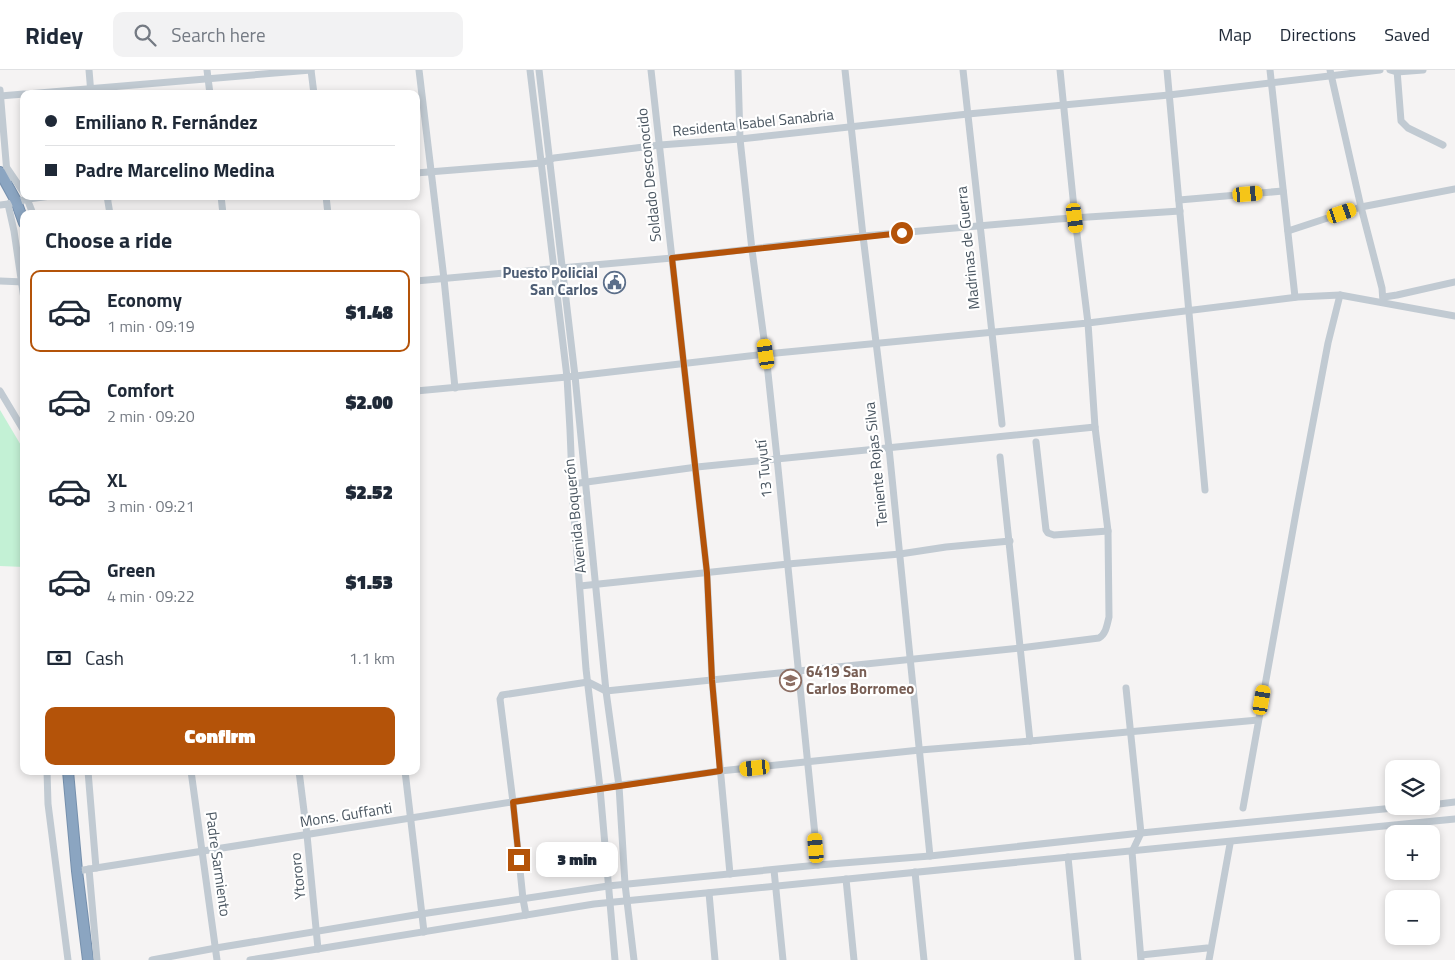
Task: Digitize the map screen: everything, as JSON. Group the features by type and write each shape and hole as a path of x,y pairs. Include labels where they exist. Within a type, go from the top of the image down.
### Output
{"highway":[{"path":"3,170 8,187 8,203 20,218"},
{"path":"68,775 77,871 88,960"}],"street":[{"path":"89,70 91,90"},
{"path":"207,70 210,90"},
{"path":"100,90 208,78 311,70 314,90"},
{"path":"418,70 444,279 455,388"},
{"name":"Avenida Boquerón","path":"530,70 553,269 586,482 634,960"},
{"name":"Avenida Boquerón","path":"539,70 562,268 571,376 572,484 588,682 600,788 615,960"},
{"name":"Soldado Desconocido","path":"651,70 707,573 712,680 730,874"},
{"name":"13 Tuyutí","path":"738,70 740,139 766,354 818,865"},
{"name":"Teniente Rojas Silva","path":"845,70 889,448 930,856"},
{"name":"Madrinas de Guerra","path":"963,70 1002,424"},
{"path":"526,915 500,699 502,695 588,682 606,691 1020,648 1103,636 1109,617 1108,531 1095,427 1088,323 1060,70"},
{"path":"1167,70 1205,490"},
{"path":"1270,70 1295,297"},
{"name":"Residenta Isabel Sanabria","path":"420,173 541,163 549,160 660,145 740,139 968,114 1169,95 1271,83 1331,73 1380,70"},
{"path":"1423,70 1394,71 1401,121 1408,128 1443,145"},
{"path":"1331,73 1383,299"},
{"path":"20,94 0,94 3,170 20,189"},
{"path":"1288,231 1361,207 1455,190"},
{"path":"1179,200 1283,191"},
{"path":"20,198 8,203 20,269"},
{"path":"420,281 752,250 863,236 1180,211"},
{"path":"0,281 20,282"},
{"path":"1383,299 1455,282"},
{"path":"1243,808 1328,343 1340,295"},
{"path":"420,391 766,354 1088,323 1295,297 1340,295 1383,299 1455,316"},
{"path":"0,391 20,424"},
{"path":"572,484 777,458 1095,427"},
{"path":"1036,442 1046,530 1048,533 1054,535 1108,531"},
{"path":"1000,457 1030,741"},
{"path":"580,586 900,554 946,546 1010,541"},
{"path":"1126,688 1141,833 1133,851 1141,958 1207,948"},
{"name":"Mons. Guffanti","path":"77,871 600,788 720,771 920,750 1258,720"},
{"path":"47,775 48,804 68,960"},
{"path":"88,775 97,960"},
{"name":"Padre Sarmiento","path":"192,775 217,960"},
{"name":"Ytororo","path":"300,775 318,949"},
{"path":"406,775 424,932"},
{"path":"1440,803 1455,802"},
{"path":"152,960 421,914 608,886 930,856 1385,809"},
{"path":"250,960 610,902 1455,818"},
{"path":"1209,960 1230,844"},
{"path":"1068,857 1078,960"},
{"path":"774,870 783,960"},
{"path":"915,872 924,960"},
{"path":"846,879 854,960"},
{"path":"709,893 715,960"}],"green space":[{"path":"0,410 20,444 20,567 0,566"}],"place":[{"name":"Puesto Policial San Carlos","path":"614,282"},
{"name":"6419 San Carlos Borromeo","path":"790,681"}],"route":[{"path":"519,860 513,802 720,771 712,680 707,573 672,258 902,233"}]}
